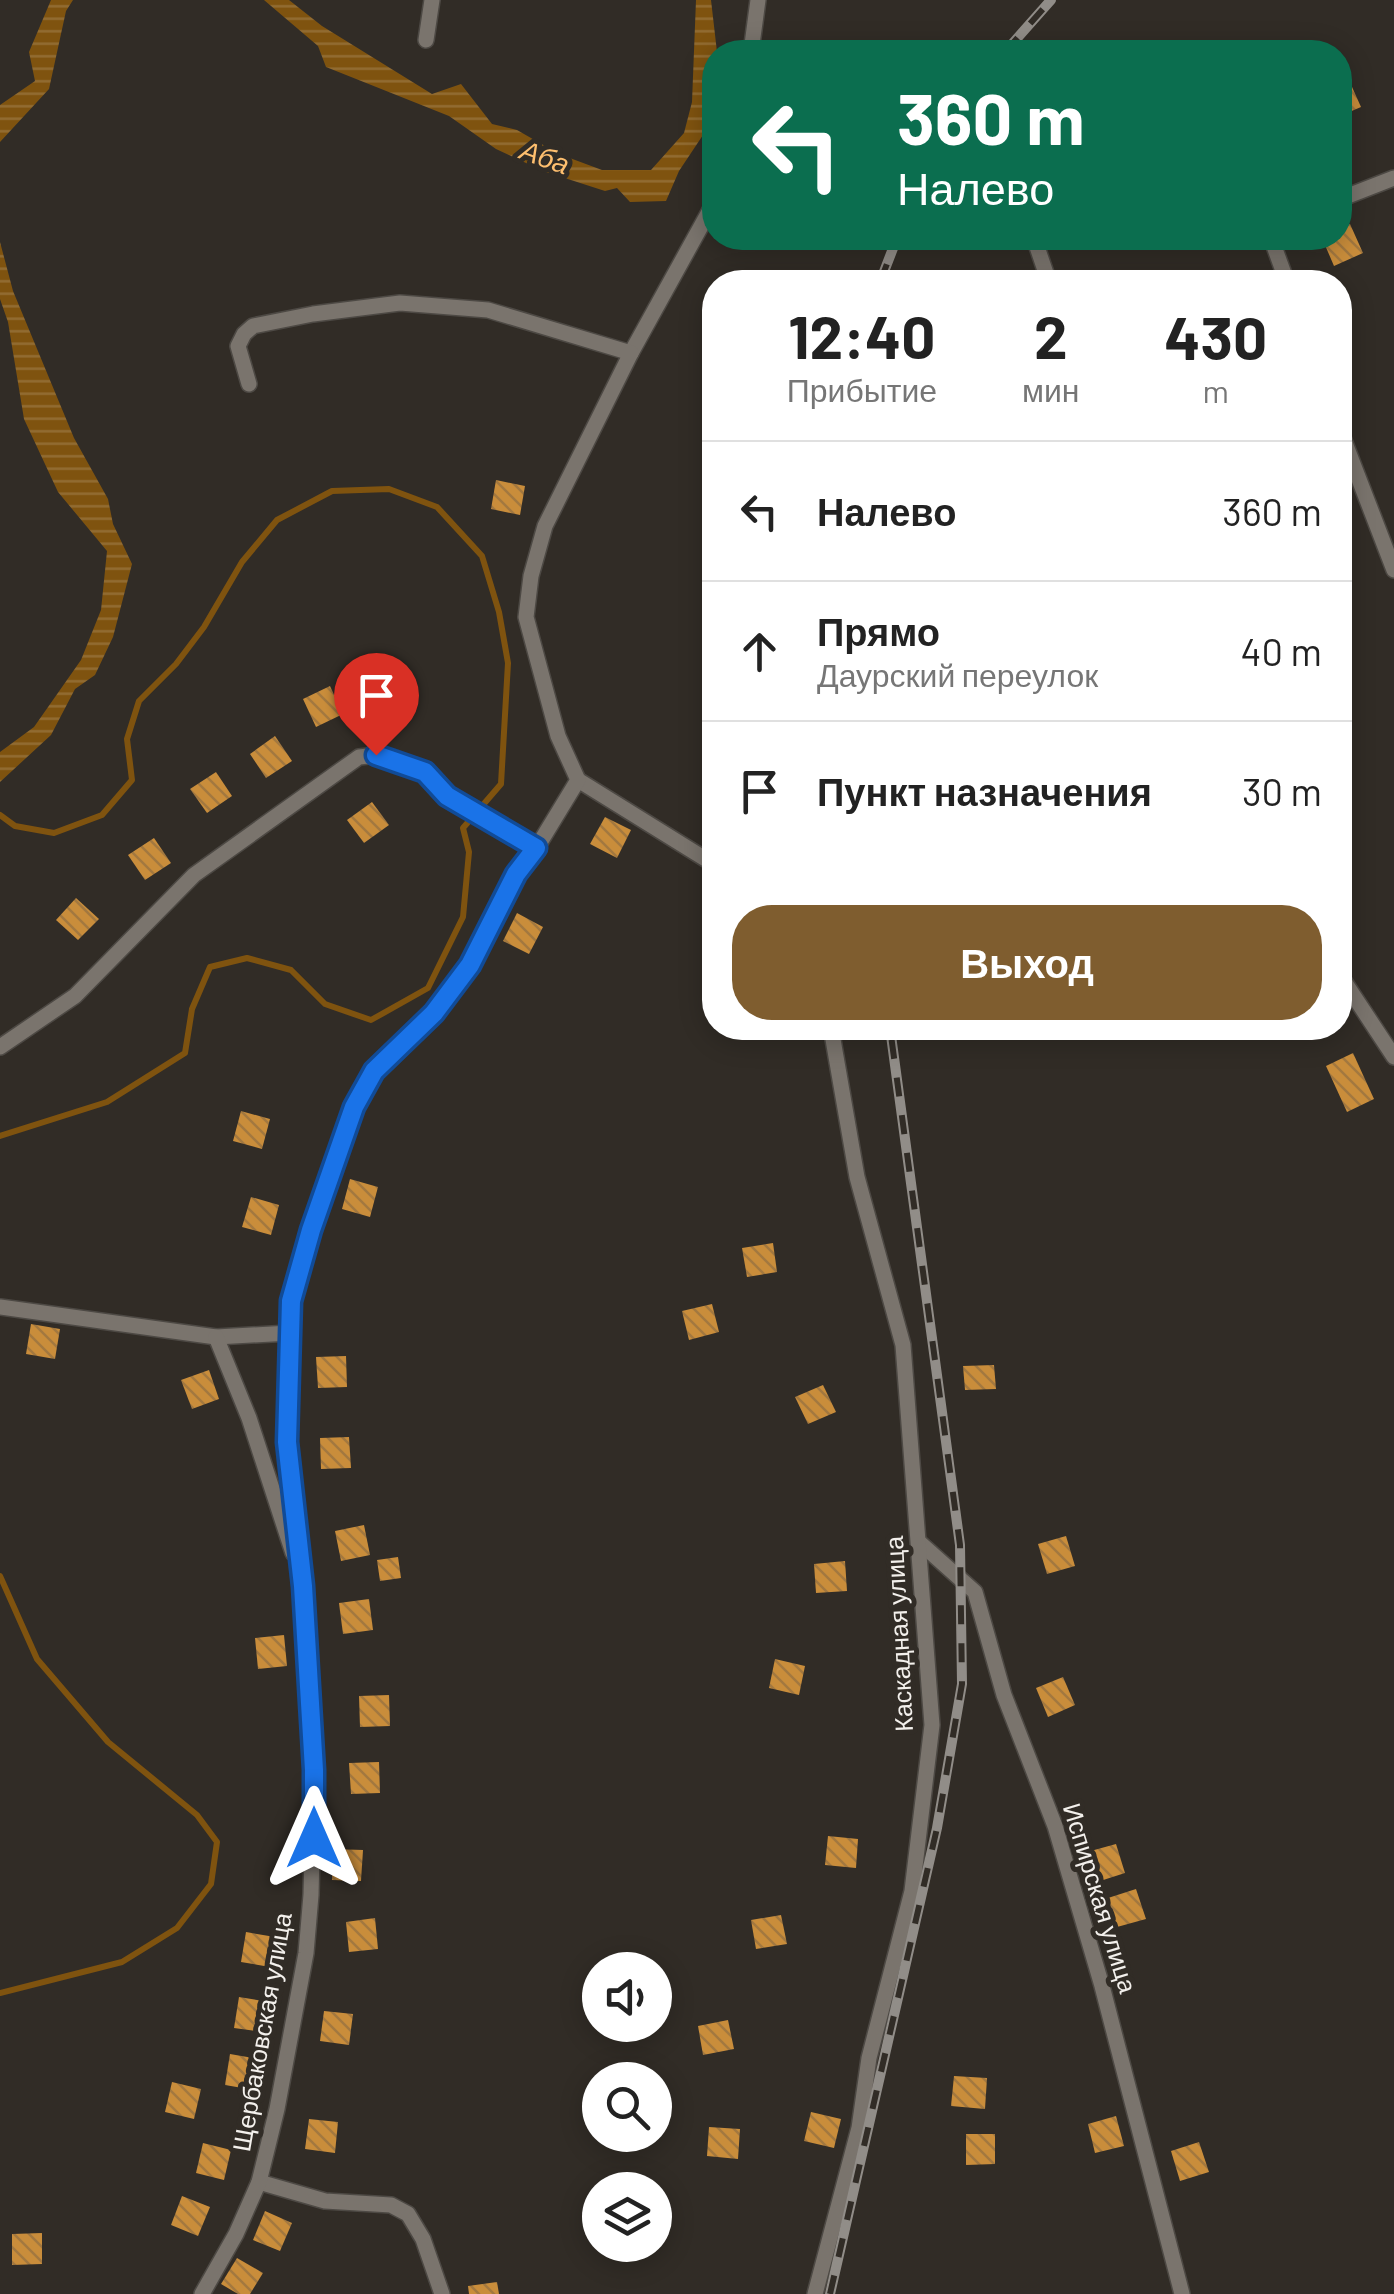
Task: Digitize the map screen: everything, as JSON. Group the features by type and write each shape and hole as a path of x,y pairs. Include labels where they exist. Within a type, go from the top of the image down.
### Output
{"street":[{"path":"426,40 432,0"},
{"path":"753,40 758,0"},
{"path":"1352,194 1394,178"},
{"path":"702,224 545,526 531,576 526,617 558,736 578,780 702,857"},
{"path":"249,384 238,346 253,326 400,303 488,310 632,353"},
{"path":"1352,456 1388,534 1394,570"},
{"path":"0,1047 75,996 194,875 359,757 394,759 425,772 447,796 536,848"},
{"name":"Щербаковская улица","path":"202,2294 236,2234 259,2182 306,1953 314,1770 303,1586 287,1442 291,1301 354,1107 374,1071 434,1013 470,965 516,874 578,780"},
{"path":"1352,993 1394,1057"},
{"name":"Каскадная улица","path":"815,2294 858,2128 869,2058 912,1890 932,1725 903,1345 857,1178 833,1040"},
{"path":"0,1307 216,1338 290,1333"},
{"name":"Щербаковская улица","path":"216,1338 249,1418 303,1586"},
{"name":"Испирская улица","path":"919,1542 974,1592 1004,1695 1055,1826 1102,1986 1182,2294"},
{"path":"259,2182 325,2201 391,2205 408,2214 423,2239 442,2294"}],"water":[{"path":"51,0 73,0 66,11 49,89 0,142 0,105 35,81 29,52"},
{"name":"Аба","path":"264,0 289,0 322,26 432,94 461,84 492,124 517,130 559,154 602,170 651,170 684,133 692,102 696,0 711,0 716,40 702,40 702,136 679,171 666,201 630,202 617,188 605,191 543,171 496,149 449,116 326,67 318,46"},
{"path":"0,242 13,291 74,438 108,499 113,524 132,564 113,637 95,675 75,689 51,735 0,782 0,752 34,727 81,660 101,610 107,551 58,492 24,419 8,322 0,299"}],"building":[{"path":"1352,87 1361,107 1352,111"},
{"path":"1352,228 1363,253 1334,266 1327,250 1352,250"},
{"path":"496,480 525,486 520,515 491,509"},
{"path":"330,686 343,714 316,727 303,699"},
{"path":"275,736 292,761 266,778 250,754"},
{"path":"216,772 232,796 207,813 190,789"},
{"path":"372,802 389,825 364,843 347,820"},
{"path":"605,817 631,830 617,858 590,844"},
{"path":"154,838 171,863 145,880 128,855"},
{"path":"76,898 99,919 78,940 56,920"},
{"path":"517,913 543,927 529,954 503,941"},
{"path":"1353,1053 1374,1099 1347,1112 1326,1066"},
{"path":"241,1111 270,1119 262,1149 233,1141"},
{"path":"350,1179 378,1187 370,1217 342,1209"},
{"path":"251,1197 279,1205 271,1235 242,1227"},
{"path":"773,1243 777,1272 747,1277 742,1248"},
{"path":"712,1304 719,1332 689,1340 682,1311"},
{"path":"31,1324 60,1329 55,1359 26,1354"},
{"path":"346,1356 347,1387 318,1388 316,1357"},
{"path":"994,1365 996,1389 965,1390 963,1366"},
{"path":"209,1370 219,1399 192,1409 181,1380"},
{"path":"823,1385 836,1412 808,1424 795,1397"},
{"path":"349,1437 351,1468 321,1469 320,1438"},
{"path":"364,1525 370,1555 341,1561 335,1531"},
{"path":"1066,1536 1075,1566 1047,1574 1038,1544"},
{"path":"398,1557 401,1578 380,1581 377,1560"},
{"path":"845,1561 847,1591 816,1593 814,1564"},
{"path":"369,1599 373,1630 343,1634 339,1603"},
{"path":"284,1635 287,1666 258,1669 255,1638"},
{"path":"775,1659 805,1666 799,1695 769,1688"},
{"path":"1063,1677 1075,1705 1048,1717 1036,1688"},
{"path":"389,1695 390,1726 360,1727 359,1696"},
{"path":"379,1762 380,1793 351,1794 349,1763"},
{"path":"828,1836 858,1839 856,1868 825,1865"},
{"path":"1116,1844 1125,1873 1097,1882 1087,1852"},
{"path":"333,1849 363,1850 361,1881 332,1880"},
{"path":"1136,1889 1146,1919 1117,1927 1108,1898"},
{"path":"781,1915 787,1944 756,1949 751,1920"},
{"path":"375,1918 378,1949 349,1952 346,1922"},
{"path":"246,1932 275,1937 270,1967 241,1962"},
{"path":"239,1997 269,2002 263,2032 234,2028"},
{"path":"324,2011 353,2014 349,2045 320,2041"},
{"path":"728,2020 734,2049 703,2055 698,2026"},
{"path":"230,2054 259,2059 254,2090 225,2085"},
{"path":"954,2076 987,2078 985,2109 951,2106"},
{"path":"172,2082 201,2089 194,2119 165,2112"},
{"path":"811,2112 841,2119 834,2148 804,2141"},
{"path":"1116,2116 1124,2146 1095,2153 1088,2124"},
{"path":"309,2119 338,2122 335,2153 305,2149"},
{"path":"709,2127 740,2129 738,2159 707,2156"},
{"path":"966,2134 995,2134 995,2164 966,2165"},
{"path":"1199,2142 1209,2172 1180,2181 1171,2151"},
{"path":"203,2143 231,2150 224,2180 196,2173"},
{"path":"182,2196 210,2207 198,2236 171,2225"},
{"path":"265,2211 292,2223 280,2251 253,2240"},
{"path":"42,2233 42,2264 12,2265 12,2234"},
{"path":"237,2258 263,2273 250,2294 238,2294 221,2284"},
{"path":"497,2282 499,2294 469,2294 468,2286"}],"waterway":[{"path":"0,815 15,826 54,833 102,815 132,780 127,739 139,701 176,664 204,627 242,562 277,520 332,491 389,489 437,507 482,556 499,612 508,663 501,784 463,828 469,852 463,917 428,988 371,1020 325,1004 291,970 247,958 210,967 192,1009 185,1053 107,1102 0,1136"},
{"path":"0,1576 37,1659 108,1742 197,1815 217,1842 211,1884 177,1928 122,1962 0,1993"}],"railway":[{"path":"1016,40 1051,0"},
{"path":"885,270 892,250"},
{"path":"830,2294 937,1828 962,1684 960,1545 892,1040"}],"route":[{"path":"314,1838 303,1586 287,1442 291,1301 354,1107 374,1071 434,1013 470,965 516,874 536,848 447,796 425,772 376,755"}]}
